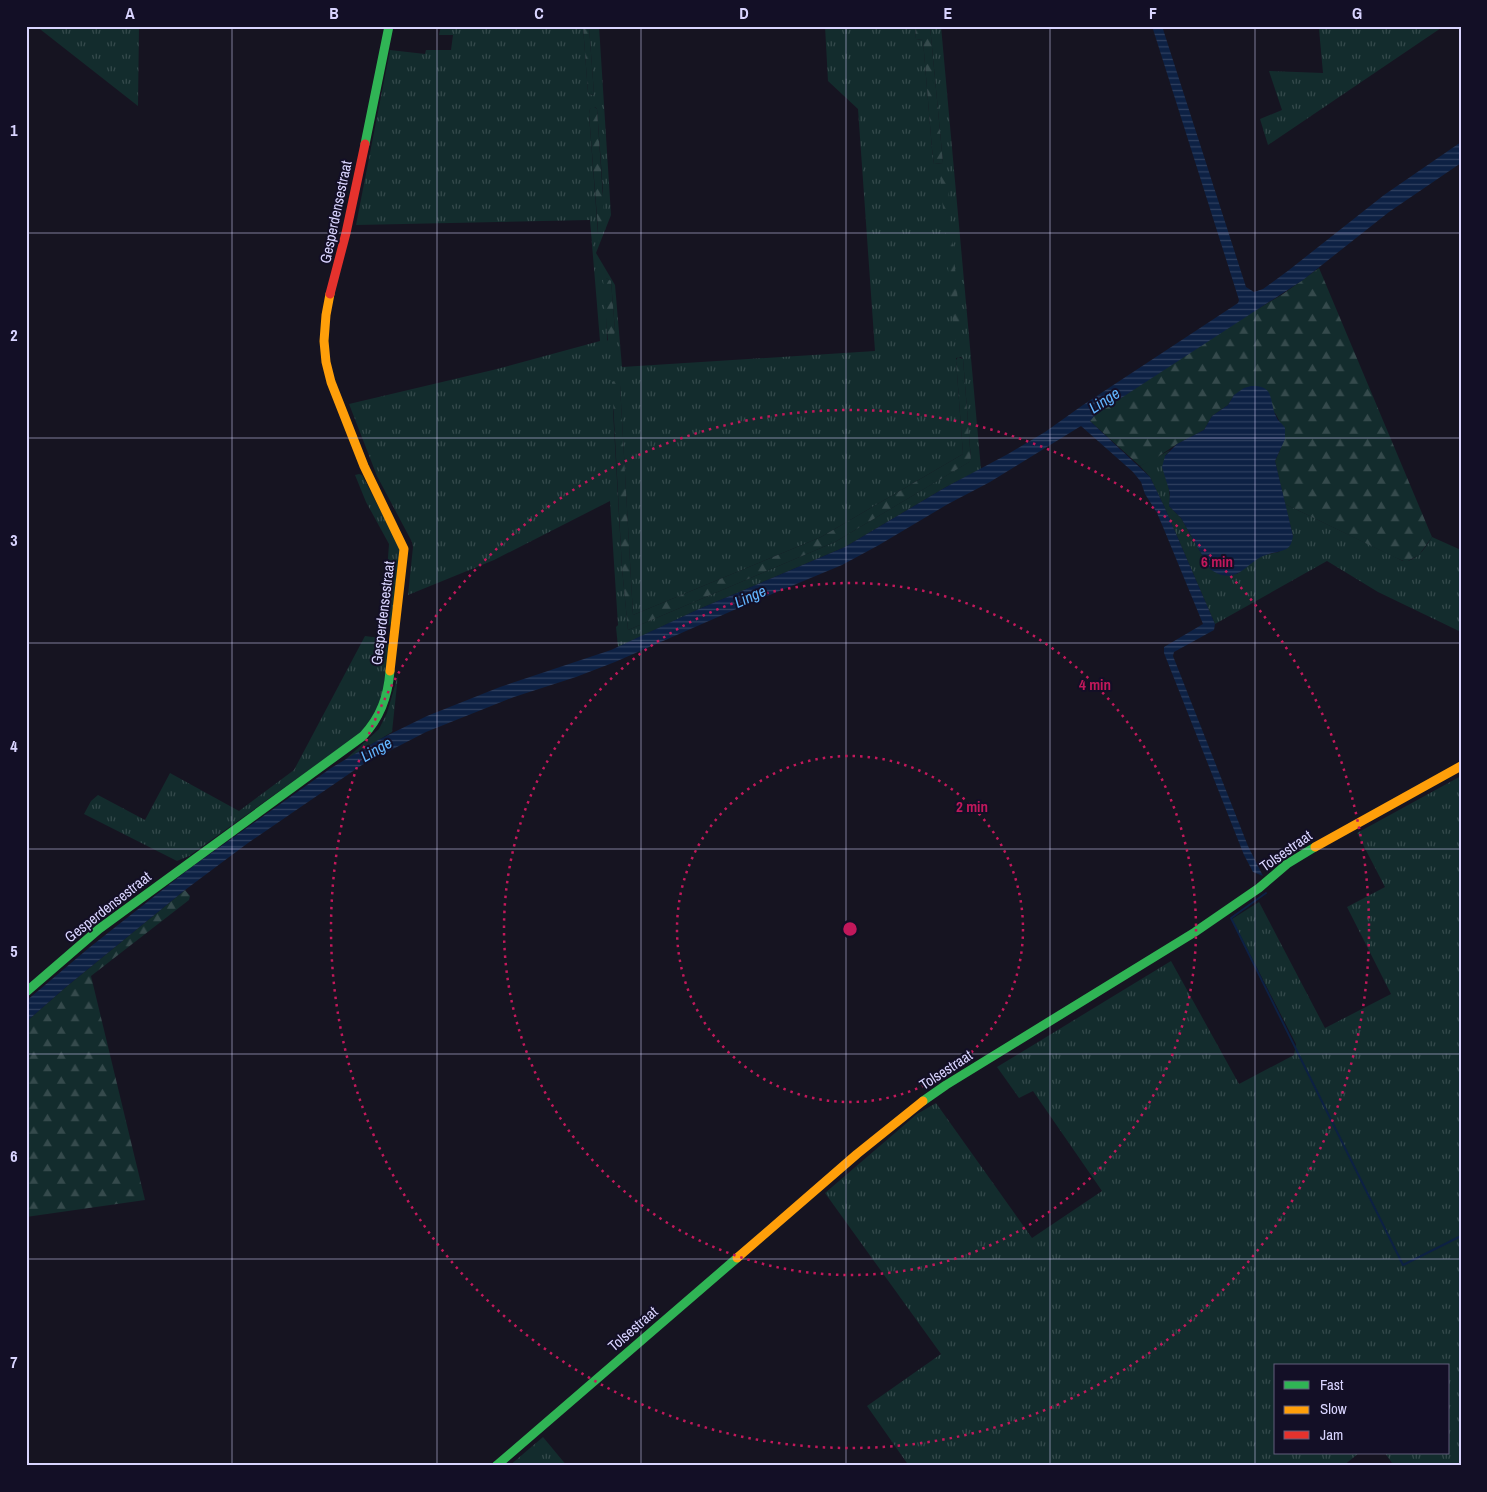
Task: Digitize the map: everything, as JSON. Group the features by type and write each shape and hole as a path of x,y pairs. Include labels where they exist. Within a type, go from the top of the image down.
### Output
{"street":[{"name":"Gesperdensestraat","path":"26,992 113,918 186,863 363,736 370,729 382,710 388,692 404,549 364,469 334,392 326,362 324,339 326,317 389,26"},
{"path":"1328,26 1342,26"},
{"name":"Tolsestraat","path":"496,1466 857,1154 911,1110 954,1080 1194,932 1258,888 1287,864 1331,837 1461,766"}],"green space":[{"path":"36,26 139,26 138,106"},
{"path":"441,26 583,26 588,93 592,95 594,94 589,26 599,26 611,215 596,253 615,285 622,367 875,351 858,109 828,81 825,26 915,26 916,39 923,40 934,164 943,163 930,26 941,26 981,469 946,487 845,547 699,609 618,647 610,501 494,560 408,595 412,542 377,476 349,404 497,369 600,341 590,220 356,225 390,50 425,54 426,50 451,50 453,35 439,35","holes":["595,107 597,109 603,191 598,234 589,114 590,109","606,278 611,281 615,331 607,341","961,357 963,359 971,460 969,462 835,542 628,630 622,568 613,411 620,385 633,615 821,537 963,454 956,358"]},
{"path":"583,26 589,26 594,94 592,95 588,93"},
{"path":"915,26 930,26 943,163 934,164 923,40 916,39"},
{"path":"1378,26 1444,26 1268,145 1260,119 1282,110 1269,71 1323,73 1319,29 1352,29"},
{"path":"593,106 597,109 605,228 599,242 589,114"},
{"path":"940,175 946,175 947,177 961,336 956,340 954,336"},
{"path":"1319,268 1432,537 1419,555 1406,562 1285,504 1275,461 1281,448 1279,420 1275,413 1234,395 1228,405 1212,416 1204,430 1140,466 1090,421 1095,415 1233,324 1283,294"},
{"path":"606,278 611,281 615,331 613,339 608,342 603,279"},
{"path":"958,357 963,359 971,461 835,542 628,630 622,568 612,382 620,381 633,615 821,537 963,454 956,360"},
{"path":"1170,450 1165,456 1170,499 1169,506 1181,518 1210,569 1237,574 1254,560 1264,555 1279,552 1293,536 1285,504 1403,561 1416,557 1432,537 1461,550 1461,632 1378,592 1327,561 1215,624 1164,506 1150,477 1140,466"},
{"path":"355,475 362,475 400,548 401,560 392,622 382,627 389,544 366,502"},
{"path":"365,636 381,638 391,643 384,693 377,714 366,729 189,856 177,861 84,814 91,801 98,795 145,820 170,773 239,811 294,770"},
{"path":"398,675 392,732 345,760 379,729 387,713"},
{"path":"1461,776 1461,1466 1394,1466 1386,1454 1450,1454 1450,1364 1274,1364 1274,1454 1358,1454 1343,1466 909,1466 867,1406 941,1354 825,1193 917,1114 936,1103 1032,1238 1102,1191 1033,1091 1019,1098 997,1067 1171,961 1239,1084 1294,1055 1296,1044 1232,919 1259,902 1325,1028 1391,994 1347,907 1385,887 1357,833"},
{"path":"185,890 190,896 189,900 91,976 145,1200 26,1217 26,1022"},
{"path":"543,1437 567,1466 509,1466"}],"water":[{"name":"Linge","path":"1152,26 1162,26 1246,287 1254,292 1263,289 1384,195 1461,142 1461,163 1389,212 1303,280 1095,415 1090,421 1150,477 1215,624 1214,630 1174,652 1173,656 1248,846 1263,876 1253,872 1244,855 1164,653 1164,647 1203,624 1157,513 1145,494 1141,482 1133,472 1081,426 990,482 842,565 615,662 514,697 426,732 362,765 248,843 185,890 26,1022 26,1001 90,947 189,869 331,768 380,739 427,716 500,687 611,650 699,609 845,547 946,487 1045,432 1238,303 1239,300"},
{"path":"1251,386 1265,388 1270,396 1277,418 1285,428 1285,439 1275,461 1293,536 1291,544 1286,549 1263,556 1240,572 1226,576 1210,569 1181,518 1169,506 1170,493 1162,467 1165,456 1177,444 1204,430 1212,416 1228,405 1234,395 1244,388"}],"waterway":[{"path":"1266,893 1231,918 1403,1265 1461,1236"}],"traffic: fast":[{"path":"365,144 389,26"},
{"path":"26,992 99,929 363,736 379,714 387,689 390,671"},
{"path":"923,1101 1195,932 1259,888 1287,864 1315,847"},
{"path":"496,1466 737,1258"}],"traffic: slow":[{"path":"330,294 324,341 326,362 331,382 364,466 404,549 390,671"},
{"path":"1315,847 1461,766"},
{"path":"737,1258 857,1154 923,1101"}],"traffic: jam":[{"path":"330,294 346,233 365,144"}]}
